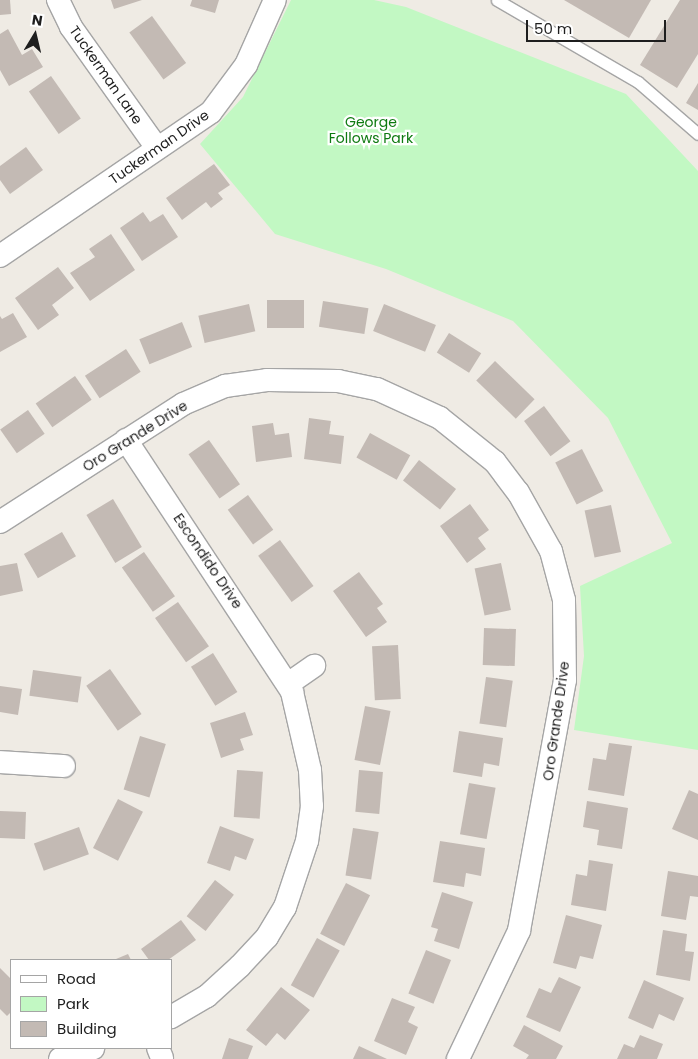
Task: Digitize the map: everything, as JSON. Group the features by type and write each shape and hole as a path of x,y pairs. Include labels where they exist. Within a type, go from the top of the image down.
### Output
{"street":[{"name":"Tuckerman Lane","path":"58,0 71,27 157,148"},
{"name":"Tuckerman Drive","path":"0,256 204,118 228,93 275,0"},
{"name":"Oro Grande Drive","path":"0,522 183,404 225,386 267,380 338,381 377,389 440,418 495,462 535,520 550,551 564,600 565,680 519,931 458,1059"},
{"name":"Escondido Drive","path":"126,440 288,684 306,735 310,770 312,806 299,872 267,938 206,996 172,1015"},
{"path":"288,684 314,666"},
{"path":"0,762 64,766"},
{"path":"60,1059 90,1049"}],"lane":[{"path":"497,0 638,82 698,134"}],"green space":[{"name":"George Follows Park","path":"291,0 374,0 406,7 626,94 698,171 698,750 574,730 584,656 580,586 672,543 608,418 513,321 386,269 275,234 200,144 243,97"}],"building":[{"path":"0,0 10,0 11,14 0,15"},
{"path":"111,0 142,0 114,9"},
{"path":"192,0 219,0 215,13 190,6"},
{"path":"564,0 651,0 629,38"},
{"path":"680,0 698,0 698,54 677,88 640,65"},
{"path":"152,16 186,63 163,79 129,32"},
{"path":"8,29 22,55 32,49 43,67 9,86 0,70 0,34"},
{"path":"51,76 81,119 59,134 29,91"},
{"path":"698,83 698,110 686,103"},
{"path":"26,147 43,170 10,194 0,180 0,166"},
{"path":"214,164 230,185 218,193 223,199 211,208 206,202 182,220 166,198"},
{"path":"143,212 150,222 163,214 178,237 142,261 120,228"},
{"path":"111,234 135,270 90,301 70,273 95,257 89,249"},
{"path":"58,267 74,288 52,305 59,315 38,330 15,298"},
{"path":"267,300 304,300 304,328 267,328"},
{"path":"323,301 368,308 364,334 319,327"},
{"path":"249,304 255,331 205,343 198,316"},
{"path":"384,304 436,325 425,352 373,331"},
{"path":"13,313 27,337 0,352 0,316 2,319"},
{"path":"182,322 192,347 149,364 139,339"},
{"path":"449,333 481,353 469,373 437,353"},
{"path":"126,349 141,372 100,398 85,376"},
{"path":"495,361 535,399 516,419 476,380"},
{"path":"75,376 92,400 52,427 36,404"},
{"path":"544,406 570,441 551,456 524,421"},
{"path":"28,410 45,434 17,453 0,430"},
{"path":"309,418 331,421 329,434 344,436 341,464 304,459"},
{"path":"273,423 275,435 289,433 292,457 256,462 252,426"},
{"path":"370,433 410,455 397,480 356,457"},
{"path":"209,440 240,484 219,499 189,454"},
{"path":"582,449 603,491 577,504 555,463"},
{"path":"419,460 456,489 440,509 403,480"},
{"path":"248,495 273,530 253,544 228,510"},
{"path":"113,499 142,547 115,563 86,515"},
{"path":"470,504 489,530 478,538 486,549 467,563 440,526"},
{"path":"611,505 621,552 595,558 585,511"},
{"path":"62,532 76,556 38,578 24,554"},
{"path":"280,540 314,586 292,602 258,556"},
{"path":"144,552 175,596 153,612 122,567"},
{"path":"17,563 23,591 0,596 0,566"},
{"path":"501,563 511,610 485,616 475,569"},
{"path":"359,572 383,604 377,608 387,622 366,637 333,591"},
{"path":"178,602 209,646 186,662 155,618"},
{"path":"484,628 516,629 515,666 483,665"},
{"path":"398,645 401,699 375,700 372,646"},
{"path":"213,653 237,692 215,706 191,667"},
{"path":"110,669 142,714 118,731 86,686"},
{"path":"33,670 82,677 78,703 29,696"},
{"path":"486,677 513,681 506,727 479,724"},
{"path":"0,686 22,689 18,715 0,712"},
{"path":"365,706 391,711 380,765 355,760"},
{"path":"245,712 253,735 240,739 244,750 221,758 210,723"},
{"path":"459,731 503,738 499,766 484,763 482,777 453,772"},
{"path":"140,736 166,744 149,797 124,790"},
{"path":"609,743 632,746 624,796 588,790 593,758 606,760"},
{"path":"237,770 263,772 260,819 234,817"},
{"path":"359,770 383,772 379,814 355,812"},
{"path":"469,783 496,788 487,839 460,834"},
{"path":"689,790 698,794 698,840 672,829"},
{"path":"118,799 143,812 118,861 93,848"},
{"path":"587,801 628,808 622,849 597,845 599,830 583,827"},
{"path":"0,811 26,812 25,839 0,838"},
{"path":"220,826 254,839 246,860 235,856 230,871 207,863"},
{"path":"79,827 89,854 44,871 34,843"},
{"path":"353,828 379,832 371,879 345,875"},
{"path":"440,841 485,848 481,876 466,873 464,887 433,882"},
{"path":"589,860 613,864 606,911 571,905 576,874 587,876"},
{"path":"668,871 698,876 698,897 690,896 686,920 661,916"},
{"path":"215,880 234,895 206,931 187,916"},
{"path":"346,883 370,895 344,946 320,934"},
{"path":"442,892 473,902 459,949 434,941 438,929 431,927"},
{"path":"566,915 602,925 593,959 580,956 576,969 553,963"},
{"path":"181,920 196,940 169,959 148,959 141,949"},
{"path":"663,930 687,934 685,951 694,952 690,981 656,975"},
{"path":"317,938 340,951 314,998 291,985"},
{"path":"426,950 451,960 433,1004 408,994"},
{"path":"128,954 130,959 116,959"},
{"path":"0,968 10,978 10,1013 7,1016 0,1009"},
{"path":"559,977 581,987 560,1032 526,1017 539,988 551,993"},
{"path":"644,980 684,998 674,1021 659,1014 653,1029 628,1018"},
{"path":"281,987 310,1010 285,1040 277,1033 266,1046 246,1030"},
{"path":"392,998 415,1007 408,1022 418,1027 406,1055 374,1041"},
{"path":"524,1025 563,1046 556,1059 526,1059 529,1055 513,1046"},
{"path":"640,1035 663,1044 657,1059 617,1059 624,1044 634,1048"},
{"path":"229,1038 253,1046 248,1059 222,1059"},
{"path":"359,1046 387,1059 353,1059"}]}
